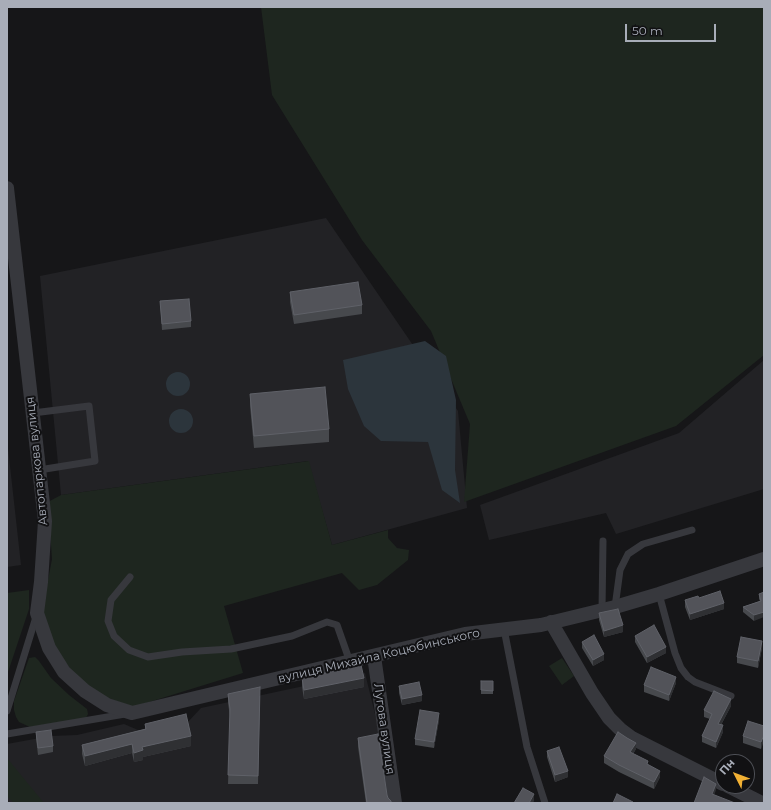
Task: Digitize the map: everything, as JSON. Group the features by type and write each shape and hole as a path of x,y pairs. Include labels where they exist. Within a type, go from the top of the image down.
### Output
{"street":[{"name":"Автопаркова вулиця","path":"7,188 45,521 41,582 37,613 49,648 64,672 85,691 107,705 132,713"},
{"name":"вулиця Михайла Коцюбинського","path":"132,713 465,634 541,625 660,594 764,559"},
{"path":"551,622 592,693 609,718 620,729 632,738 715,780"},
{"name":"Лугова вулиця","path":"374,656 394,803"},
{"path":"744,794 762,803"}],"lane":[{"path":"33,413 89,406 95,461 39,470"},
{"path":"609,608 620,570 628,554 643,544 692,530"},
{"path":"603,541 609,608"},
{"path":"130,577 111,600 108,621 114,636 129,650 148,657 182,652 231,649 292,636 327,622 337,625 350,662"},
{"path":"660,594 675,653 681,668 688,677 695,682 731,696"},
{"path":"7,711 37,613"},
{"path":"504,629 527,747 545,803"},
{"path":"7,734 132,713"}],"shaded area":[{"path":"261,7 764,7 764,355 676,426 464,502 470,424 431,331 362,240 272,95"},
{"path":"326,218 458,411 467,508 332,545 308,461 61,495 40,276"},
{"path":"425,341 446,356 456,400 455,470 460,503 442,490 428,442 381,441 364,426 348,389 343,360"},
{"path":"764,360 764,489 616,534 606,513 489,540 480,505 679,433"},
{"path":"178,372 187,375 190,384 187,393 178,396 169,393 166,384 169,375"},
{"path":"181,409 190,412 193,421 190,430 181,433 172,430 169,421 172,412"},
{"path":"7,439 21,565 7,567"},
{"path":"309,461 332,545 388,530 388,538 397,548 409,550 408,560 377,585 359,590 342,573 224,606 243,673 133,707 99,695 77,678 54,647 43,613 52,559 48,502 61,495"},
{"path":"29,590 29,609 7,675 7,593"},
{"path":"35,657 51,678 87,709 88,714 86,718 30,727 19,722 14,710 14,701 29,658"},
{"path":"562,658 574,676 562,685 549,666"},
{"path":"365,673 382,743 390,803 7,803 7,744 51,736 77,735 124,724 145,733 186,724 201,708"},
{"path":"7,758 44,803 14,803 7,796"}],"building":[{"path":"358,282 362,305 294,315 290,292"},
{"path":"189,299 191,321 162,324 160,301"},
{"path":"325,387 329,429 254,436 250,394"},
{"path":"720,591 724,603 690,614 685,600 698,596 699,598"},
{"path":"764,592 764,612 754,615 743,607 761,601 759,594"},
{"path":"618,609 623,625 604,631 599,613"},
{"path":"654,625 666,647 647,657 635,636"},
{"path":"594,635 604,654 593,660 582,642"},
{"path":"741,637 762,641 758,661 737,657"},
{"path":"361,665 364,678 304,690 302,678"},
{"path":"651,667 676,677 669,695 644,685"},
{"path":"481,681 493,681 493,691 481,690"},
{"path":"419,682 422,695 402,699 399,686"},
{"path":"260,687 258,776 228,775 230,709 228,694"},
{"path":"714,691 731,699 718,724 723,725 716,742 702,736 712,714 704,710"},
{"path":"420,710 439,713 434,742 415,739"},
{"path":"186,714 191,736 142,747 143,750 134,753 132,744 85,756 82,745 146,729 145,724"},
{"path":"748,721 764,726 764,735 761,742 743,736"},
{"path":"51,730 53,746 38,748 36,732"},
{"path":"618,732 636,743 630,752 648,761 647,764 660,771 654,782 604,756"},
{"path":"378,734 387,795 391,803 367,803 358,738"},
{"path":"559,747 568,771 555,775 547,751"},
{"path":"704,777 715,783 712,794 735,803 694,803"},
{"path":"523,788 534,794 529,803 514,803"},
{"path":"617,794 633,802 613,803"}]}
